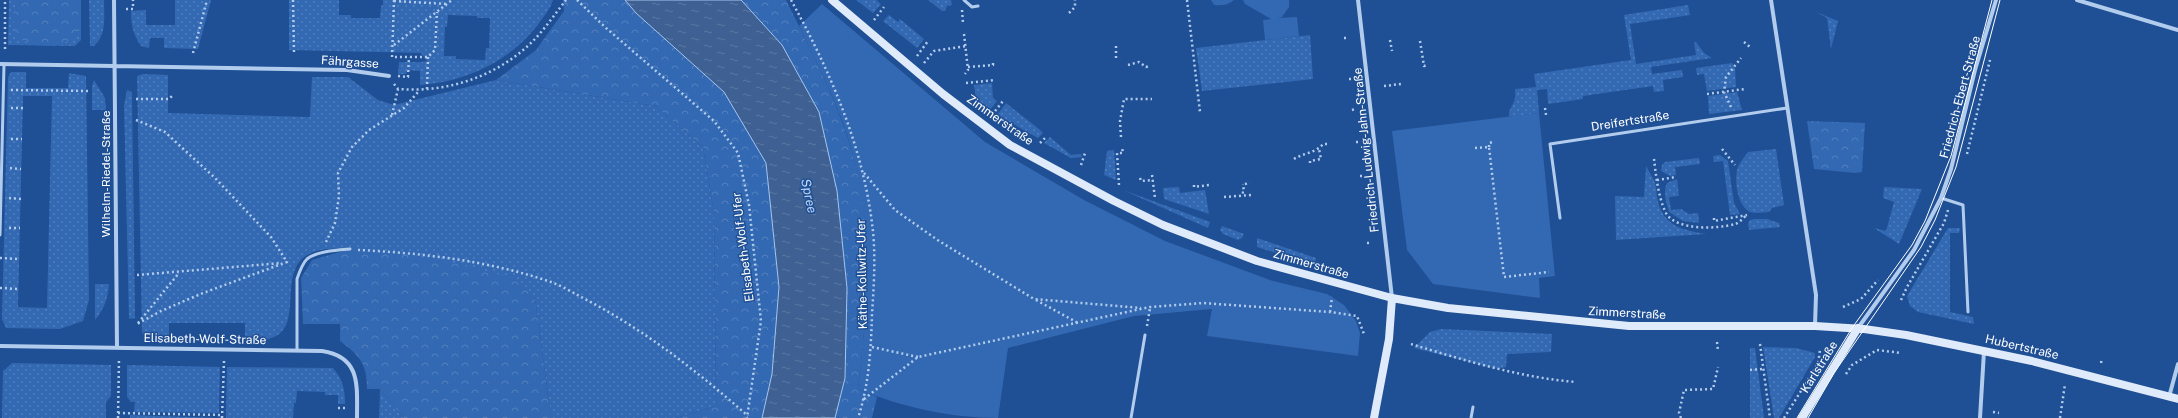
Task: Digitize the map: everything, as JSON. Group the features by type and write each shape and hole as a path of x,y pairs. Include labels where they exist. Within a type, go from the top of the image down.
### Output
{"street":[{"name":"Wilhelm-Riedel-Straße","path":"114,0 117,348"},
{"name":"Zimmerstraße","path":"832,0 943,94 1010,145 1087,187 1163,225 1216,247 1264,263 1392,298 1448,308 1629,326 1815,326 1858,328"},
{"name":"Friedrich-Ludwig-Jahn-Straße","path":"1358,0 1392,298"},
{"path":"1771,0 1816,295 1815,326"},
{"name":"Friedrich-Ebert-Straße","path":"1858,328 1914,250 1941,198 1956,149 1975,70 1996,0"},
{"path":"2077,0 2178,30"},
{"name":"Fährgasse","path":"2,64 348,70 389,76"},
{"path":"1374,418 1389,339 1392,298"},
{"name":"Hubertstraße","path":"1858,328 1906,335 1984,351 2106,379 2178,399"},
{"name":"Karlstraße","path":"1802,418 1858,328"},
{"name":"Elisabeth-Wolf-Straße","path":"0,346 297,350 334,353 346,359 354,371 357,390 357,418"},
{"path":"1980,418 1984,351"},
{"path":"2169,397 2178,364"}],"lane":[{"path":"964,0 972,7 978,6"},
{"path":"0,235 3,90 2,64"},
{"name":"Dreifertstraße","path":"1560,218 1550,144 1787,108"},
{"path":"1941,198 1963,205 1968,312"},
{"path":"297,350 297,279 301,268 307,259 322,253 350,249"},
{"path":"1131,418 1145,335"},
{"path":"1471,418 1472,407"}],"path":[{"path":"5,0 5,49"},
{"path":"126,9 133,9 133,0"},
{"path":"193,54 207,0"},
{"path":"293,0 294,54"},
{"path":"428,57 392,57 394,0 447,4"},
{"path":"393,45 452,0"},
{"path":"392,115 398,89 419,91 462,83 495,70 532,42 566,0"},
{"name":"Elisabeth-Wolf-Ufer","path":"577,0 606,28 714,121 738,154 749,205 761,321 748,417"},
{"name":"Käthe-Kollwitz-Ufer","path":"791,0 835,86 863,172 872,224 871,347 864,399 858,418"},
{"path":"1069,13 1075,7 1074,0"},
{"path":"1187,0 1200,112"},
{"path":"874,20 884,7"},
{"path":"962,10 963,23"},
{"path":"427,89 428,57 435,50 437,12"},
{"path":"963,19 967,14"},
{"path":"0,27 5,27"},
{"path":"964,34 968,67 965,74"},
{"path":"1390,40 1392,51"},
{"path":"917,56 928,41"},
{"path":"1420,41 1424,66 1427,65"},
{"path":"1744,42 1750,47"},
{"path":"924,63 934,51 966,46"},
{"path":"1116,46 1116,59"},
{"path":"389,76 408,77 409,57"},
{"path":"1740,58 1726,77 1724,92 1729,105 1741,115"},
{"path":"968,67 993,64 993,61"},
{"path":"1128,65 1139,62 1146,67 1149,66"},
{"name":"Fährgasse","path":"389,76 398,89"},
{"path":"966,83 995,80"},
{"path":"1384,86 1401,84"},
{"path":"1707,94 1745,89"},
{"path":"3,90 89,91"},
{"path":"322,253 335,223 339,196 338,173 352,147 369,130 404,108 419,91"},
{"path":"136,98 169,99 173,95"},
{"path":"1121,137 1120,121 1124,99 1152,98"},
{"path":"992,115 1003,101"},
{"path":"1546,108 1546,115"},
{"path":"136,120 165,132 215,178 271,236 287,262"},
{"path":"1040,143 1047,136"},
{"path":"1493,142 1489,143 1489,147 1498,207 1504,262 1504,277 1548,272"},
{"path":"1310,163 1310,161 1321,159 1319,150 1322,144 1327,144"},
{"path":"1120,185 1116,154 1123,153 1122,147"},
{"path":"1474,148 1489,147"},
{"path":"1722,149 1735,165"},
{"path":"1294,160 1301,155 1319,150"},
{"path":"1081,166 1085,153"},
{"path":"1654,159 1657,180 1666,214 1682,224 1702,229 1736,224 1747,215 1714,221 1714,218"},
{"path":"863,172 895,210 939,241 1034,299 1078,323"},
{"path":"1152,175 1155,198"},
{"path":"1657,180 1676,177"},
{"path":"1140,178 1141,181 1153,180"},
{"path":"1242,193 1244,192 1244,184 1250,183"},
{"path":"1194,185 1194,187 1209,185"},
{"path":"1224,197 1251,195"},
{"path":"350,249 410,252 500,268 552,283 604,308 657,343 748,417"},
{"path":"0,258 19,259"},
{"path":"180,272 137,324 161,311 204,293 287,262"},
{"path":"137,275 287,262 301,268"},
{"path":"1843,307 1861,299 1874,284"},
{"path":"0,288 19,289"},
{"path":"1330,312 1332,297"},
{"path":"1034,299 1146,309"},
{"path":"871,347 918,357 1150,307 1203,303 1330,312 1357,316 1364,334"},
{"path":"1145,335 1150,307"},
{"path":"1717,342 1718,351"},
{"path":"1411,344 1462,359 1555,381 1576,382"},
{"path":"1760,344 1770,418"},
{"path":"1784,418 1818,364 1820,350"},
{"path":"1843,378 1852,365 1877,350 1901,353"},
{"path":"864,399 918,357"},
{"path":"2100,362 2102,358"},
{"path":"118,418 119,359"},
{"path":"118,413 222,417 224,362"},
{"path":"1681,418 1679,413 1684,390 1713,389 1718,367"},
{"path":"1750,370 1763,369"},
{"path":"2060,418 2065,384"},
{"path":"338,408 347,408"},
{"path":"1993,412 1999,413"}],"green space":[{"path":"9,0 81,0 81,40 75,46 8,45"},
{"path":"17,0 79,0 81,19 75,38 52,46 45,46 15,37 13,15"},
{"path":"89,0 104,0 103,31 94,46 90,46"},
{"path":"175,0 211,0 198,49 164,48 164,38 150,38 149,48 141,46 133,29 131,11 146,10 146,25 175,25"},
{"path":"289,0 339,0 339,15 351,15 351,18 380,18 383,0 553,0 552,4 537,26 526,39 513,50 485,68 454,80 420,85 420,71 407,70 406,74 398,74 399,62 427,61 421,53 289,50","holes":["448,15 477,16 477,18 490,18 489,48 486,48 485,60 456,59 456,56 444,56 445,27 447,27"]},
{"path":"563,0 625,0 636,13 724,92 766,163 779,287 772,374 762,418 676,418 716,406 714,213 703,147 655,106 496,80 536,50 564,11"},
{"path":"741,0 786,0 825,80 849,141 861,190 867,246 866,304 858,389 877,397 872,418 835,418 845,378 847,288 837,191 782,45"},
{"path":"856,0 876,0 881,4 873,13"},
{"path":"928,0 951,0 952,5 947,6 945,11 942,11"},
{"path":"1211,0 1234,0 1227,4 1214,5"},
{"path":"1243,0 1289,0 1289,7 1282,17 1278,18 1297,17 1299,36 1265,40 1263,20 1271,19 1245,4"},
{"path":"822,4 985,142 1084,200 1165,241 1273,281 1327,294 1344,305 1356,321 1360,333 1358,356 1207,336 1212,309 1134,316 1008,348 998,418 944,414 909,406 858,389 864,332 867,276 861,191 845,128 831,93 799,26"},
{"path":"1688,5 1690,15 1630,24 1636,64 1696,55 1694,42 1696,42 1704,53 1712,58 1651,67 1652,74 1682,70 1683,77 1663,80 1664,91 1654,92 1653,86 1583,96 1583,99 1548,104 1547,89 1537,90 1539,113 1509,117 1510,110 1515,99 1515,89 1536,87 1534,74 1631,60 1624,15"},
{"path":"1816,12 1838,21 1831,49 1827,18"},
{"path":"889,15 898,22 900,19 924,39 917,48 883,21"},
{"path":"1310,35 1313,79 1202,91 1196,48"},
{"path":"1732,63 1735,68 1736,87 1707,91 1704,74 1697,75 1696,68"},
{"path":"11,72 26,72 26,88 68,88 69,73 86,76 89,300 83,321 60,329 6,328 2,319 8,77","holes":["23,96 52,96 47,308 18,307"]},
{"path":"143,74 168,75 168,113 310,117 312,77 348,77 378,100 394,105 496,80 655,106 703,147 714,213 716,406 676,418 551,418 535,297 350,249 320,250 303,258 294,272 287,322 280,334 263,340 245,340 245,323 169,323 169,339 149,338 142,333 137,76"},
{"path":"94,80 105,98 106,110 92,110 92,86"},
{"path":"992,83 993,98 997,101 990,110 976,100 974,85"},
{"path":"127,90 132,92 135,318 129,319 124,106"},
{"path":"1737,92 1742,110 1709,114 1708,96"},
{"path":"1006,103 1043,133 1038,138 997,115"},
{"path":"1539,113 1555,276 1539,278 1540,298 1433,284 1407,250 1392,131"},
{"path":"1807,121 1865,123 1862,172 1855,173 1814,169"},
{"path":"1050,137 1071,155 1081,154 1082,157 1071,158 1044,143"},
{"path":"1776,149 1784,205 1772,208 1769,212 1749,212 1744,207 1738,196 1736,176 1739,165 1748,152"},
{"path":"1114,150 1116,180 1104,175 1107,151"},
{"path":"1720,155 1728,161 1734,203 1740,214 1730,215 1723,161 1714,162 1713,156"},
{"path":"1699,158 1700,164 1675,167 1676,175 1670,176 1661,171 1662,165 1665,162"},
{"path":"1646,166 1655,183 1658,202 1665,217 1676,226 1683,229 1706,234 1616,240 1615,196 1644,197"},
{"path":"1677,179 1679,196 1669,197 1671,210 1681,209 1689,214 1698,213 1699,223 1683,221 1669,212 1665,198 1665,190 1667,183"},
{"path":"1179,187 1180,193 1205,190 1209,214 1164,199 1163,188"},
{"path":"1884,187 1922,189 1899,244 1874,228 1886,231 1894,202 1883,198"},
{"path":"1123,190 1210,222 1208,228"},
{"path":"1767,219 1779,223 1780,227 1749,230 1748,224 1750,220"},
{"path":"1222,226 1244,234 1242,238 1238,240 1223,234 1220,230"},
{"path":"1948,228 1960,228 1959,233 1950,233 1950,312 1973,317 1974,324 1918,312 1910,306 1907,296"},
{"path":"1257,238 1316,258 1315,265 1257,247"},
{"path":"350,249 409,252 517,279 535,297 551,418 404,418 380,389 367,389 366,373 361,361 353,351 340,341 340,324 303,324 301,278 312,260"},
{"path":"95,284 109,284 105,304 95,320"},
{"path":"1441,329 1552,334 1551,352 1507,354 1506,367 1497,369 1414,348 1430,332"},
{"path":"1763,347 1796,348 1815,353 1815,357 1779,418 1774,418"},
{"path":"1750,348 1755,348 1764,418 1750,418"},
{"path":"12,363 111,365 111,396 106,402 106,418 2,418 3,371"},
{"path":"127,365 220,367 219,413 134,412 135,402 131,402 127,397"},
{"path":"227,367 333,368 343,385 345,404 338,404 338,395 325,395 325,392 297,391 296,403 294,403 293,418 226,418"},
{"path":"380,389 404,418 379,418"},
{"path":"130,415 219,418 130,418"}],"water":[{"name":"Spree","path":"625,0 741,0 782,45 819,112 837,191 847,288 845,378 835,418 762,418 772,374 779,287 766,163 724,92 636,13"}],"tram line":[{"path":"1797,418 1852,328 1912,245 1925,221 1951,156 1992,0"},
{"path":"1808,418 1834,373 1921,247 1935,220 1956,167 2000,0"}]}
